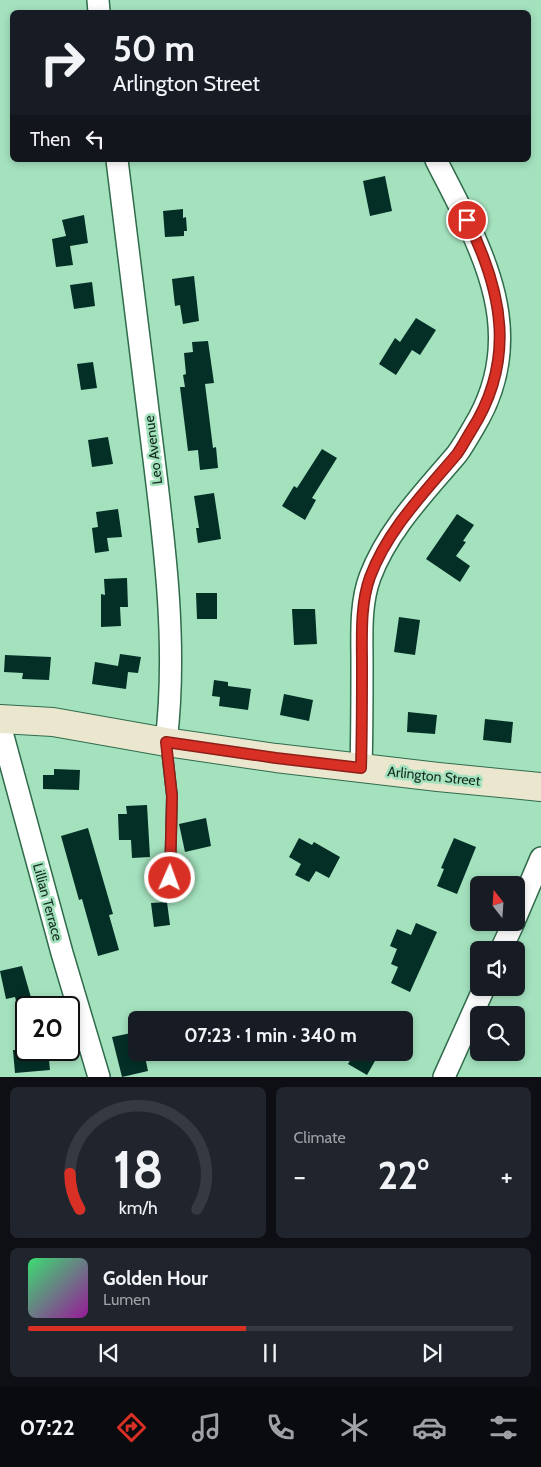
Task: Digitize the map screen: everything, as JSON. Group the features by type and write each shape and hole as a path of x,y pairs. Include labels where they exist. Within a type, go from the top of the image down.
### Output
{"street":[{"name":"Leo Avenue","path":"118,162 157,485 168,594 170,710 166,742"},
{"path":"361,768 362,621 364,596 370,576 399,524 435,477 458,452 474,426 495,383 499,357 500,332 498,311 486,264 437,162"},
{"name":"Arlington Street","path":"0,719 53,722 166,742 276,758 438,778 541,787"},
{"name":"Lillian Terrace","path":"0,725 65,962 99,1077"},
{"path":"525,896 541,858"},
{"path":"444,1077 480,996"}],"lane":[{"path":"166,742 172,796 170,878"}],"building":[{"path":"385,176 392,211 370,216 363,181"},
{"path":"183,209 183,218 186,217 187,231 184,231 184,236 165,237 163,211"},
{"path":"84,215 88,243 70,246 73,265 56,267 52,239 66,236 62,220"},
{"path":"194,276 199,321 183,324 180,305 175,306 172,279"},
{"path":"92,282 95,306 74,309 70,285"},
{"path":"416,318 436,330 420,355 412,350 396,375 379,364 395,338 400,342"},
{"path":"208,341 214,383 205,384 213,448 216,447 218,468 200,470 198,450 188,451 180,387 185,387 183,375 186,374 184,353 193,352 192,342"},
{"path":"93,362 97,388 81,390 77,364"},
{"path":"108,437 113,464 92,467 88,440"},
{"path":"322,449 337,458 312,498 316,500 305,520 282,506 294,486 297,488"},
{"path":"214,493 221,539 198,543 196,528 199,528 194,496"},
{"path":"118,509 122,537 107,538 109,551 95,553 92,528 98,527 96,512"},
{"path":"457,514 474,525 463,541 466,542 456,556 470,566 460,582 426,559"},
{"path":"127,578 128,607 120,607 121,626 101,627 101,594 105,595 104,579"},
{"path":"196,593 217,593 217,619 197,619"},
{"path":"292,609 315,609 317,644 294,645"},
{"path":"399,617 420,620 415,655 394,652"},
{"path":"120,654 141,657 138,673 128,672 126,689 92,684 95,662 118,666"},
{"path":"5,655 51,657 49,680 22,679 23,673 4,672"},
{"path":"214,680 228,682 228,686 251,689 248,710 219,706 220,697 212,696"},
{"path":"284,694 313,700 309,721 280,715"},
{"path":"408,712 437,715 435,734 407,732"},
{"path":"485,719 513,722 511,743 483,740"},
{"path":"54,769 80,770 79,790 43,789 43,775 54,775"},
{"path":"147,805 150,857 132,858 131,840 119,840 118,814 127,814 126,806"},
{"path":"206,818 211,846 185,852 179,824"},
{"path":"88,828 113,914 109,915 119,950 98,956 82,899 79,900 61,836"},
{"path":"299,838 312,845 314,842 340,857 329,878 316,871 309,882 295,875 301,864 289,857"},
{"path":"454,838 476,847 457,894 437,886 444,869 441,868"},
{"path":"167,902 170,925 154,927 151,903"},
{"path":"416,923 437,932 410,992 391,983 398,967 391,964 397,949 390,946 397,929 411,935"},
{"path":"22,966 31,996 15,996 6,999 0,971"},
{"path":"128,1034 128,1061 146,1061 148,1071 122,1077 112,1037"},
{"path":"13,1050 15,1050 15,1061 49,1061 50,1070 15,1073"},
{"path":"350,1061 375,1061 367,1075 348,1064"}],"route":[{"path":"170,878 172,796 166,742 361,768 362,621 364,596 370,576 399,524 435,477 458,452 486,404 495,383 499,357 500,332 498,311 486,264 467,220"}]}
